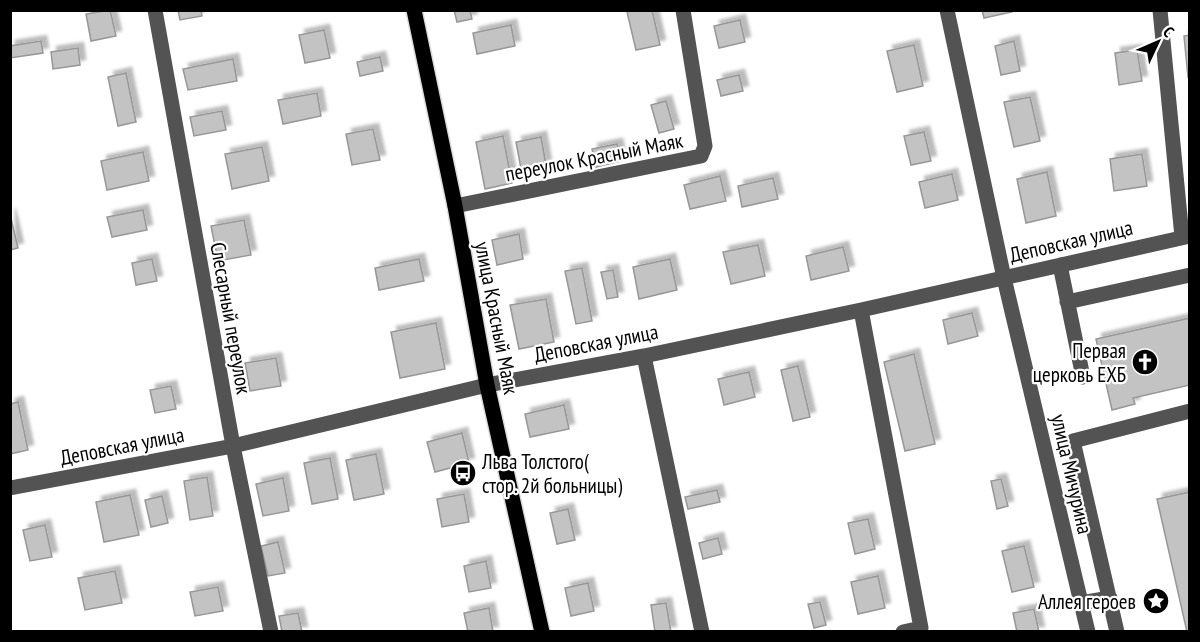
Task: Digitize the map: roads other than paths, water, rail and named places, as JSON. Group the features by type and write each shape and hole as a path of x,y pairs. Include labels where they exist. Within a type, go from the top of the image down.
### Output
{"main road":[{"name":"улица Красный Маяк","path":"414,10 454,206 487,385 542,632"}],"street":[{"name":"Слесарный переулок","path":"155,10 233,446 271,632"},
{"name":"переулок Красный Маяк","path":"454,206 701,156 705,146 683,10"},
{"name":"улица Мичурина","path":"947,10 1004,278 1088,632"},
{"path":"1160,10 1186,236"},
{"name":"Деповская улица","path":"10,488 233,446 487,385 644,356 861,310 1186,236"},
{"path":"1060,265 1083,377"},
{"path":"1067,302 1190,275"},
{"path":"861,310 921,628 903,632"},
{"path":"644,356 702,632"},
{"path":"1117,632 1073,441 1190,411"},
{"path":"1081,603 1110,598"}],"place":[{"name":"Первая церковь ЕХБ","path":"1145,362"},
{"name":"Льва Толстого( стор. 2й больницы)","path":"463,473"},
{"name":"Аллея героев","path":"1156,601"}]}
